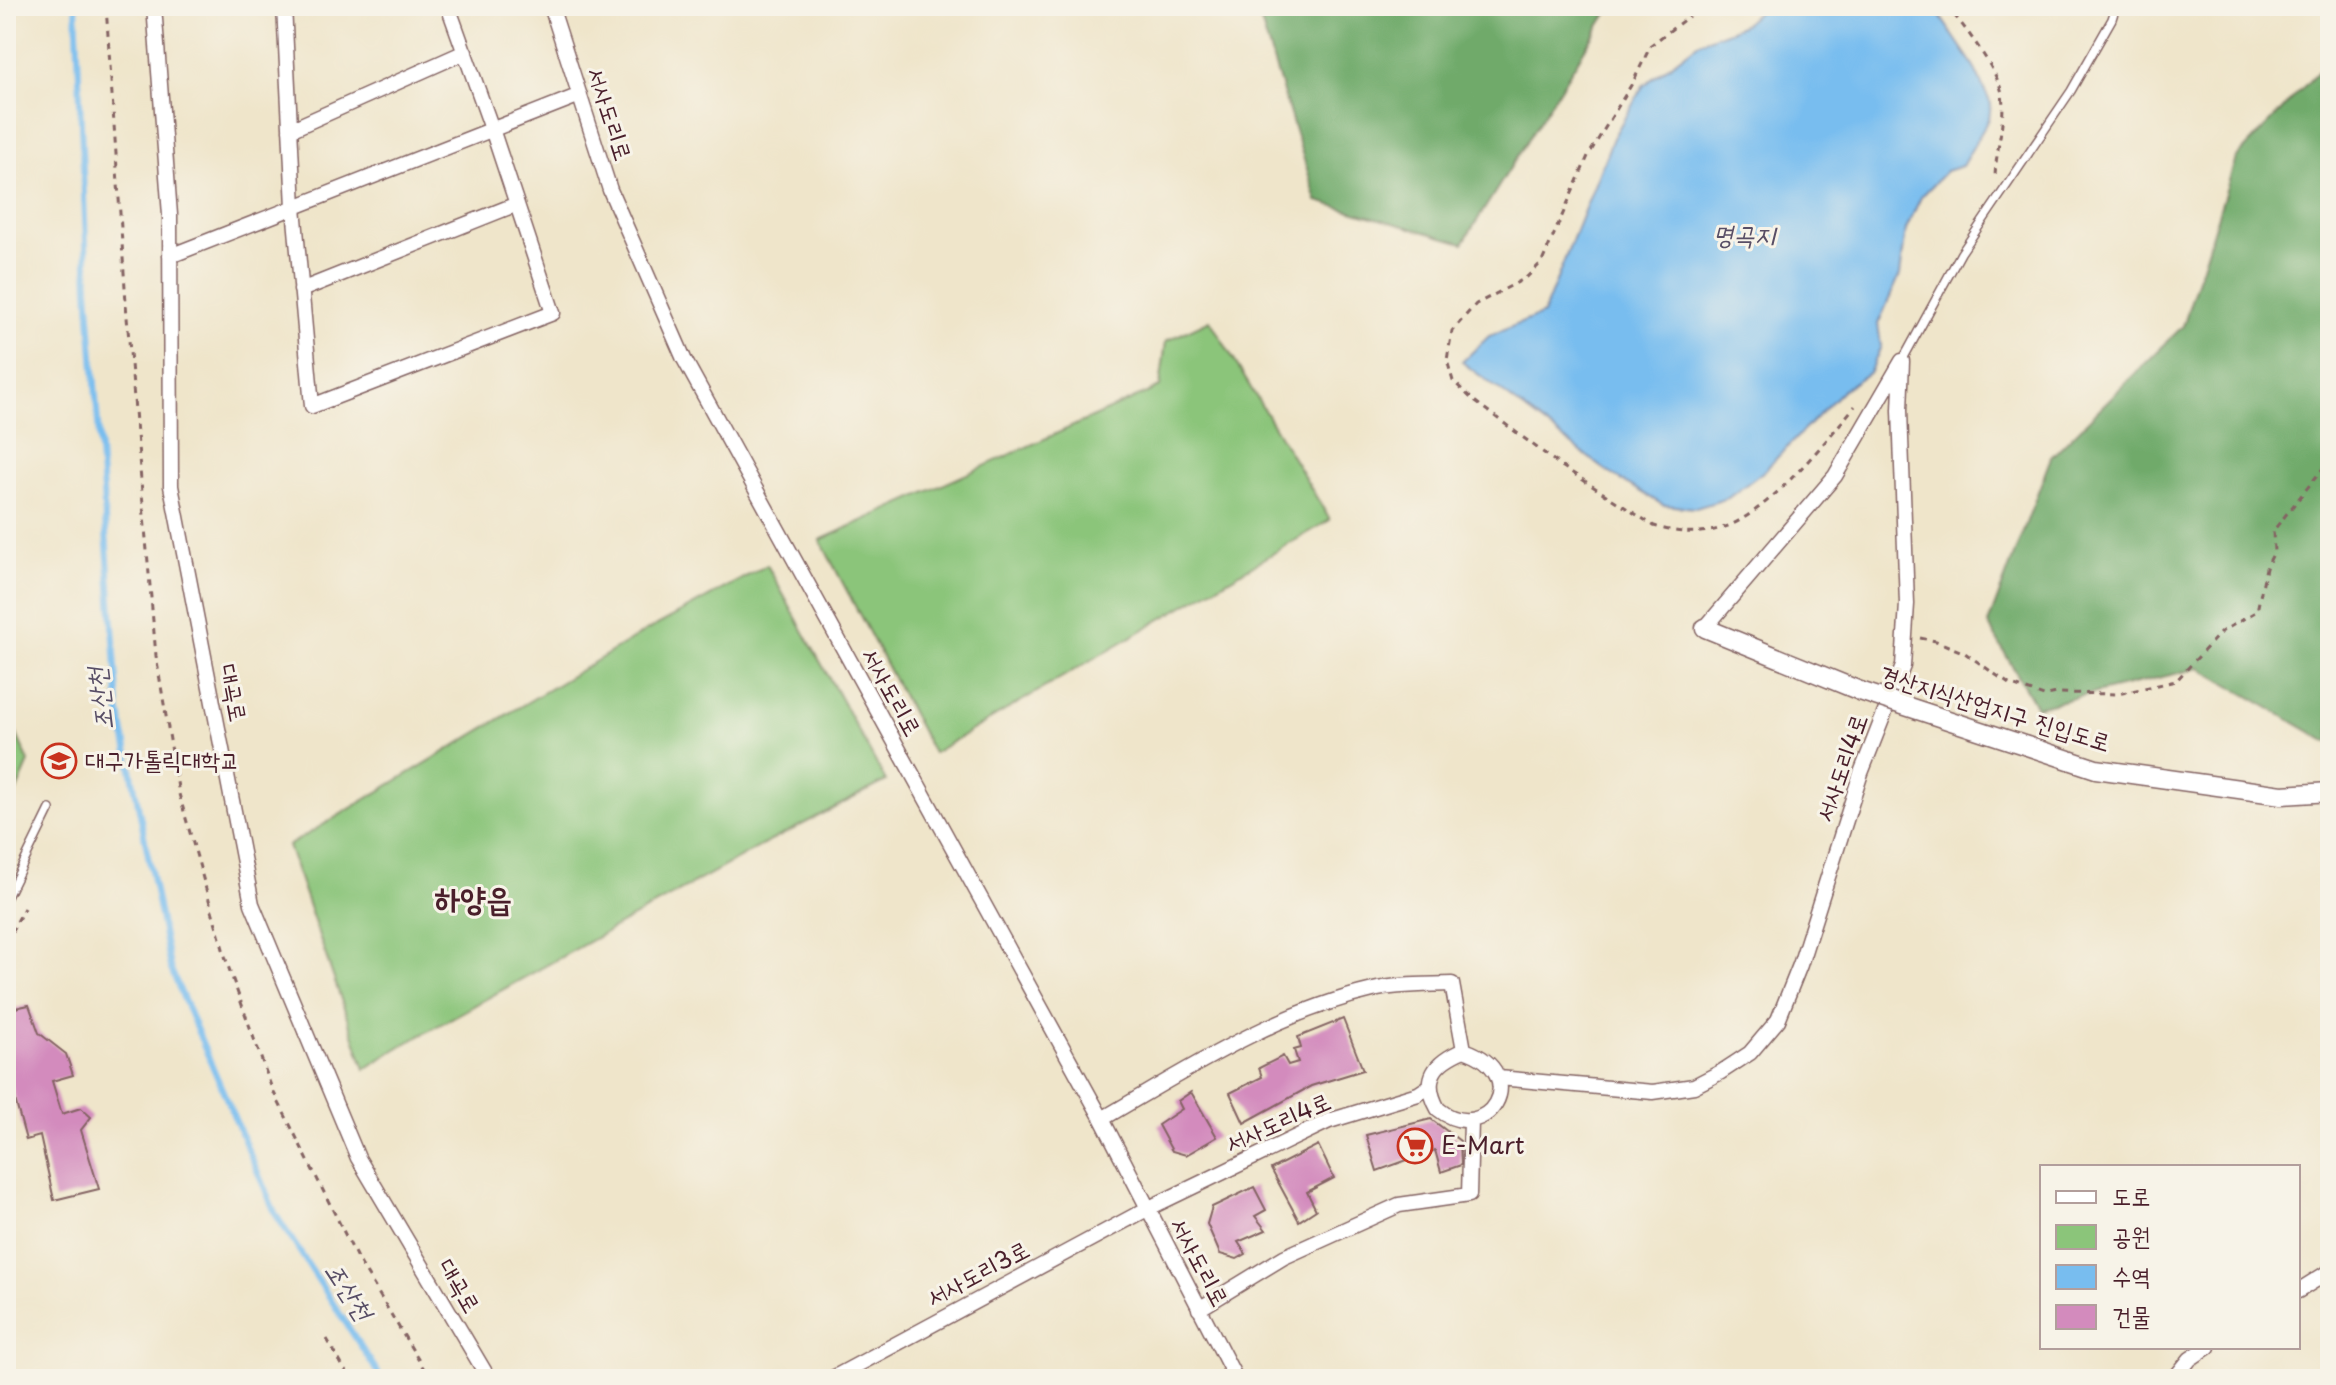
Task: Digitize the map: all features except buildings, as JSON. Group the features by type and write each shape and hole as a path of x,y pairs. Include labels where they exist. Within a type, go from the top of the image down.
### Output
{"street":[{"name":"대곡로","path":"154,6 170,215 171,486 252,904 358,1158 489,1379"},
{"path":"284,6 294,207 312,406 553,313 448,6"},
{"name":"서사도리로","path":"551,6 610,190 684,359 1102,1119 1236,1379"},
{"path":"290,130 465,52"},
{"path":"170,256 580,95"},
{"path":"301,290 517,204"},
{"path":"1705,628 1835,476 1902,361"},
{"name":"서사도리4로","path":"1499,1078 1653,1092 1694,1086 1750,1053 1778,1020 1800,965 1861,773 1903,666 1907,604 1900,410 1902,361"},
{"name":"경산지식산업지구 진입도로","path":"1705,628 1860,691 2096,769 2282,795 2330,792"},
{"path":"1102,1119 1281,1019 1375,989 1452,984 1464,1050"},
{"path":"1464,1050 1487,1060 1499,1078 1500,1089 1491,1110 1471,1121 1459,1121 1438,1109 1430,1086 1438,1065 1446,1057 1464,1050"},
{"name":"서사도리4로","path":"1147,1209 1329,1121 1418,1094 1430,1086"},
{"path":"1199,1309 1284,1257 1399,1205 1469,1195 1471,1121"},
{"name":"서사도리3로","path":"831,1379 1147,1209"},
{"path":"2300,1290 2330,1271"},
{"path":"2174,1379 2190,1359 2205,1349"}],"lane":[{"path":"1902,361 1961,253 2071,91 2112,19 2116,6"},
{"path":"6,899 50,809"}],"path":[{"path":"1702,6 1651,45 1633,82 1588,156 1542,262 1526,278 1476,304 1452,331 1447,360 1453,381 1473,400 1560,465 1654,526 1670,531 1699,533 1724,528 1753,510 1819,448 1862,398 1883,394"},
{"path":"1946,6 1972,37 2002,92 2002,135 1996,156 1995,201"},
{"path":"1905,636 1936,641 1965,653 2009,684 2044,696 2056,693 2118,694 2176,681 2221,632 2257,611 2266,568 2274,552 2273,531 2324,467 2330,410"},
{"path":"6,943 24,908"},
{"path":"327,1339 350,1379"}],"green space":[{"path":"1256,6 1608,6 1608,12 1463,243 1317,201"},
{"path":"2330,59 2330,740 2328,742 2200,668 2036,707 1988,624 2051,457 2183,326 2236,158"},
{"path":"1210,320 1330,520 933,753 820,540 1160,387 1166,341"},
{"path":"767,565 886,781 761,846 365,1069 288,846 646,631"},
{"path":"6,728 16,733 29,762 6,815"}],"water":[{"name":"명곡지","path":"1766,6 1933,6 1973,65 1991,104 1989,119 1962,166 1946,171 1921,197 1906,229 1900,275 1878,324 1881,346 1870,372 1843,390 1764,471 1728,498 1696,508 1663,505 1608,472 1462,362 1489,336 1543,314 1613,138 1643,86 1700,42 1741,26"}],"waterway":[{"name":"조산천","path":"76,6 88,289 119,708 170,967 276,1215 382,1379"}],"place":[{"name":"대구가톨릭대학교","path":"59,761"},
{"name":"E-Mart","path":"1415,1146"}],"district":[{"name":"하양읍","path":"473,899"}]}
